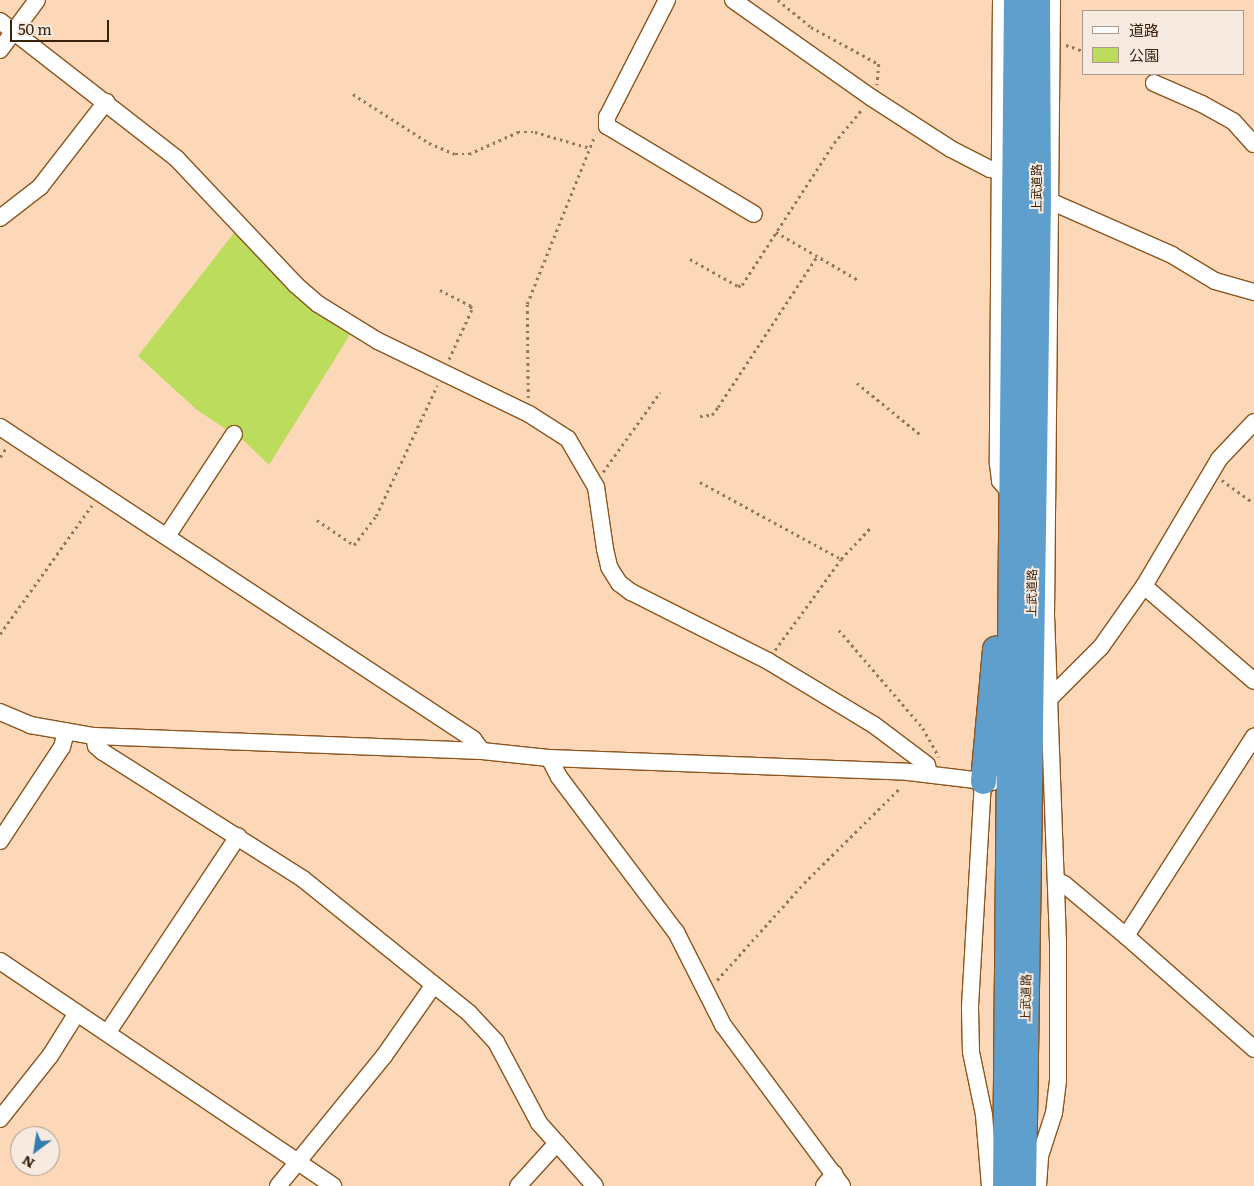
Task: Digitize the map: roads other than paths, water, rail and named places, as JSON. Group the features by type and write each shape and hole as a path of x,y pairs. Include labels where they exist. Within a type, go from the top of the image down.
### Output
{"highway":[{"name":"上武道路","path":"1016,0 1008,172 1013,450 1015,1097 1024,1186"},
{"name":"上武道路","path":"1005,1186 1015,1097 1044,200 1037,0"},
{"path":"990,782 998,553 1013,450"}],"street":[{"path":"0,50 37,0"},
{"path":"667,0 607,117 607,126 754,214"},
{"path":"733,0 872,98 951,148 1008,172"},
{"path":"1001,0 1008,172 998,464 1000,481 1006,488"},
{"path":"1038,1186 1040,1156 1054,1113 1058,1081 1056,880 1044,784 1048,700 1044,200 1052,0"},
{"path":"0,21 106,102 200,180 296,285 318,304 344,322 443,374 529,414 568,440 593,481 601,507 609,567 619,583 631,592 768,661 911,751 935,775"},
{"path":"1154,83 1202,104 1233,121 1254,144"},
{"path":"0,218 40,187 106,102"},
{"path":"1044,200 1172,255 1215,281 1252,286"},
{"path":"1048,700 1101,647 1144,586 1211,472 1226,450 1254,422"},
{"path":"0,427 473,739 482,751"},
{"path":"167,536 234,434"},
{"path":"1144,586 1254,681"},
{"path":"0,712 30,725 94,736 482,751 549,758 908,772 990,782 970,1008 971,1052 984,1115 990,1186"},
{"path":"0,841 62,747 66,732"},
{"path":"94,736 96,746 103,752 303,879 492,1036 533,1114 595,1186"},
{"path":"1126,936 1254,737"},
{"path":"549,758 559,777 676,932 723,1025 834,1182"},
{"path":"108,1032 238,836"},
{"path":"1056,880 1064,884 1126,936 1254,1049"},
{"path":"0,962 108,1032 333,1186"},
{"path":"278,1186 384,1056 433,986"},
{"path":"0,1119 50,1056 77,1013"},
{"path":"518,1186 557,1143"}]}
